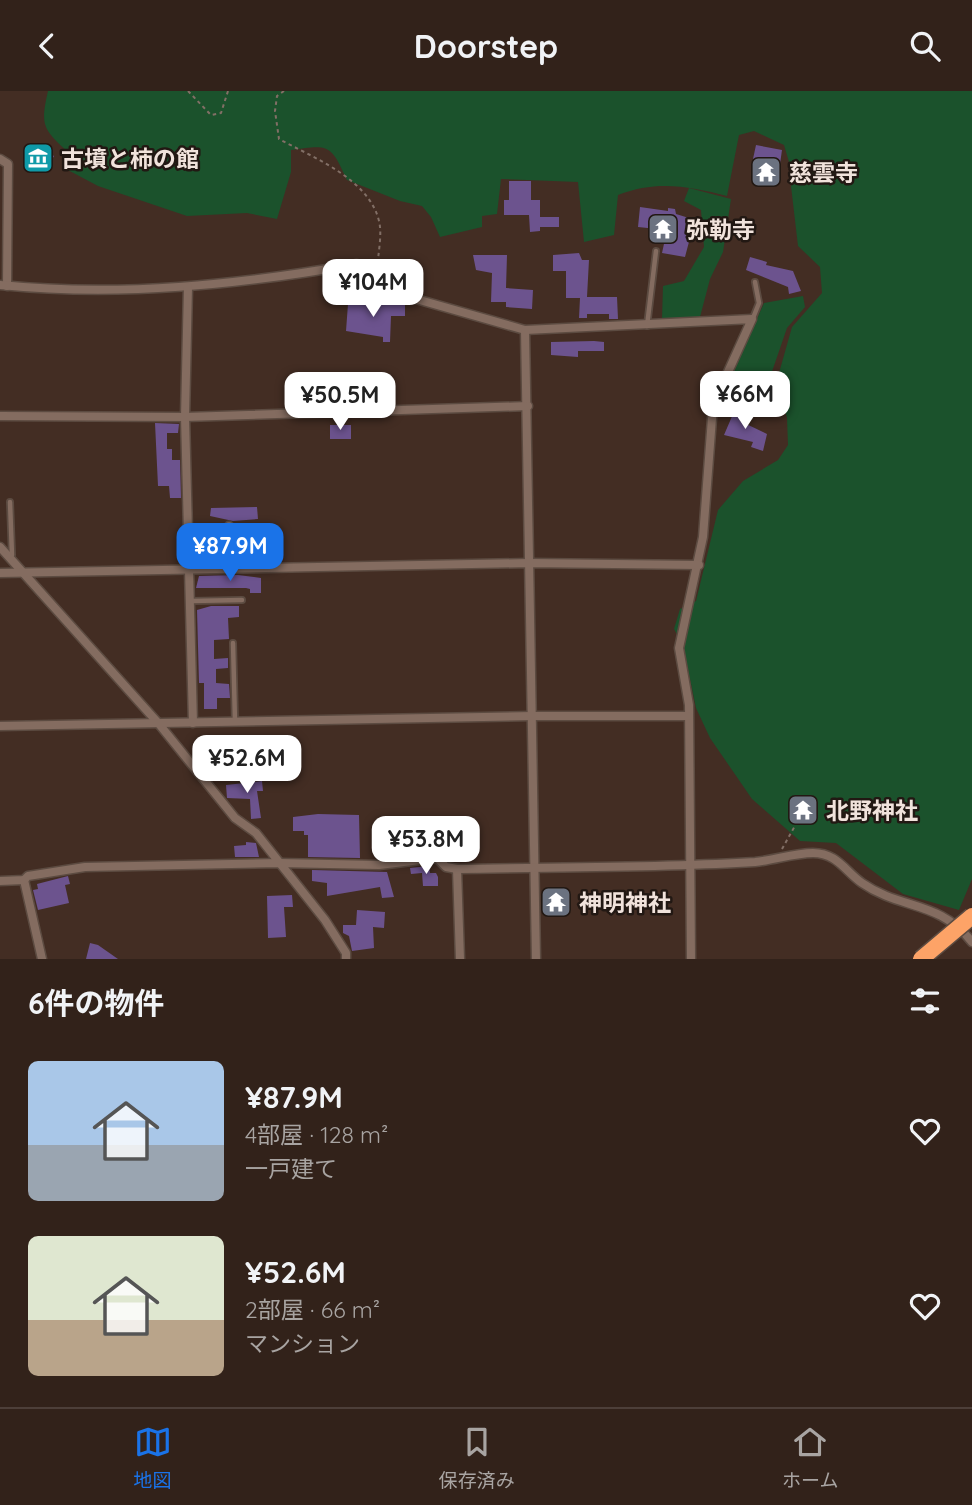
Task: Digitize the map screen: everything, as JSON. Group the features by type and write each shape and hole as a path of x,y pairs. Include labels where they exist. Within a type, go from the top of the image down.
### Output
{"highway":[{"path":"921,959 972,916"}],"street":[{"path":"0,159 8,164 4,286 221,286 357,264 378,269 395,293 525,330 752,319 713,405 699,565 679,648 689,705 688,864 691,959"},
{"path":"188,287 185,417 193,723"},
{"path":"525,330 536,959"},
{"path":"0,416 185,417 528,406"},
{"path":"225,569 229,558 229,526"},
{"path":"0,547 159,724 235,818 256,834 325,920 346,953 346,959"},
{"path":"0,573 529,563 699,565"},
{"path":"0,726 532,716 688,716"},
{"path":"0,881 24,880 27,876 85,867 279,863 379,865 437,858 446,867 457,869 688,864 777,859 814,853 834,857 862,883 896,900 928,908 957,923 972,942"},
{"path":"457,869 460,959"},
{"path":"24,880 42,959"}],"lane":[{"path":"647,326 656,251"},
{"path":"752,319 759,303 755,282"},
{"path":"9,558 12,555 10,502"},
{"path":"191,601 242,600"},
{"path":"233,643 236,723"}],"path":[{"path":"188,91 211,115 221,113 228,91"},
{"path":"285,91 277,96 275,111 279,139 307,151 370,198 380,223 378,269"},
{"path":"777,859 801,815"}],"green space":[{"path":"48,91 972,91 972,879 959,910 903,894 836,843 800,841 752,799 710,738 696,708 683,645 674,629 680,609 696,601 718,510 743,481 778,460 788,445 787,418 777,380 792,327 822,293 820,267 798,246 791,186 794,179 784,145 754,131 739,135 727,196 672,186 646,187 618,195 614,235 584,242 578,182 501,179 497,214 482,216 482,227 440,237 431,217 422,206 400,201 347,180 333,154 322,148 291,150 291,172 277,219 247,213 187,216 98,186 66,169 69,153 49,132 44,120"},
{"path":"689,188 731,199 723,252 710,279 700,317 662,319 663,286 684,281 704,247 701,210 684,201"},
{"path":"803,296 805,307 787,328 766,389 755,408 723,395 764,303"}],"building":[{"name":"古墳と柿の館","path":"30,144 54,156 46,171 24,160"},
{"path":"756,145 782,150 780,164 753,159"},
{"path":"509,181 531,181 531,200 540,200 540,217 559,217 559,227 540,227 540,231 530,232 529,215 504,215 504,200 509,200"},
{"path":"640,207 668,211 668,208 675,209 676,214 689,218 686,237 690,238 685,257 662,253 667,230 638,227"},
{"path":"579,253 582,260 589,260 587,297 617,297 618,319 609,319 609,314 587,314 587,318 579,318 580,298 566,298 566,271 553,271 553,255"},
{"path":"473,255 507,255 506,288 533,290 532,309 506,307 506,302 491,302 492,273 476,270"},
{"path":"750,257 767,262 766,265 793,271 801,291 789,294 788,287 746,270"},
{"path":"348,304 405,305 405,316 391,316 390,342 383,342 383,337 346,331"},
{"path":"551,342 604,342 604,351 578,351 578,357 551,355"},
{"path":"736,407 744,410 740,421 767,434 763,451 751,447 753,442 724,435"},
{"path":"155,423 179,424 178,433 167,433 167,449 172,449 172,460 180,460 181,498 170,498 169,486 158,486"},
{"path":"330,425 351,425 351,439 330,439"},
{"path":"257,507 258,519 233,521 210,516 211,508"},
{"path":"238,575 261,578 261,593 250,593 250,589 246,588 196,588 199,576"},
{"path":"211,606 239,606 239,617 228,618 229,639 214,640 214,659 228,658 228,668 216,669 216,683 229,684 230,698 217,698 217,709 204,709 204,683 199,683 197,610"},
{"path":"262,781 263,791 257,791 261,818 251,819 250,799 227,798 226,785"},
{"path":"318,814 359,815 360,858 308,857 308,835 304,835 304,831 293,831 293,817"},
{"path":"246,842 256,843 259,857 235,857 234,846 246,845"},
{"path":"429,866 430,873 436,873 438,877 438,886 423,886 422,873 411,874 410,868"},
{"path":"312,870 387,872 394,897 382,898 380,887 327,896 327,883 312,881"},
{"path":"68,876 70,884 65,885 69,903 38,910 33,890 38,889 37,884"},
{"path":"292,895 293,907 284,907 286,937 268,938 267,896"},
{"path":"357,910 385,912 384,928 373,927 374,948 352,951 349,936 343,933 343,925 356,925"},
{"path":"90,943 98,945 118,959 86,959"}],"place":[{"name":"古墳と柿の館","path":"38,158"},
{"name":"慈雲寺","path":"766,172"},
{"name":"弥勒寺","path":"663,229"},
{"name":"北野神社","path":"803,810"},
{"name":"神明神社","path":"556,902"}]}
